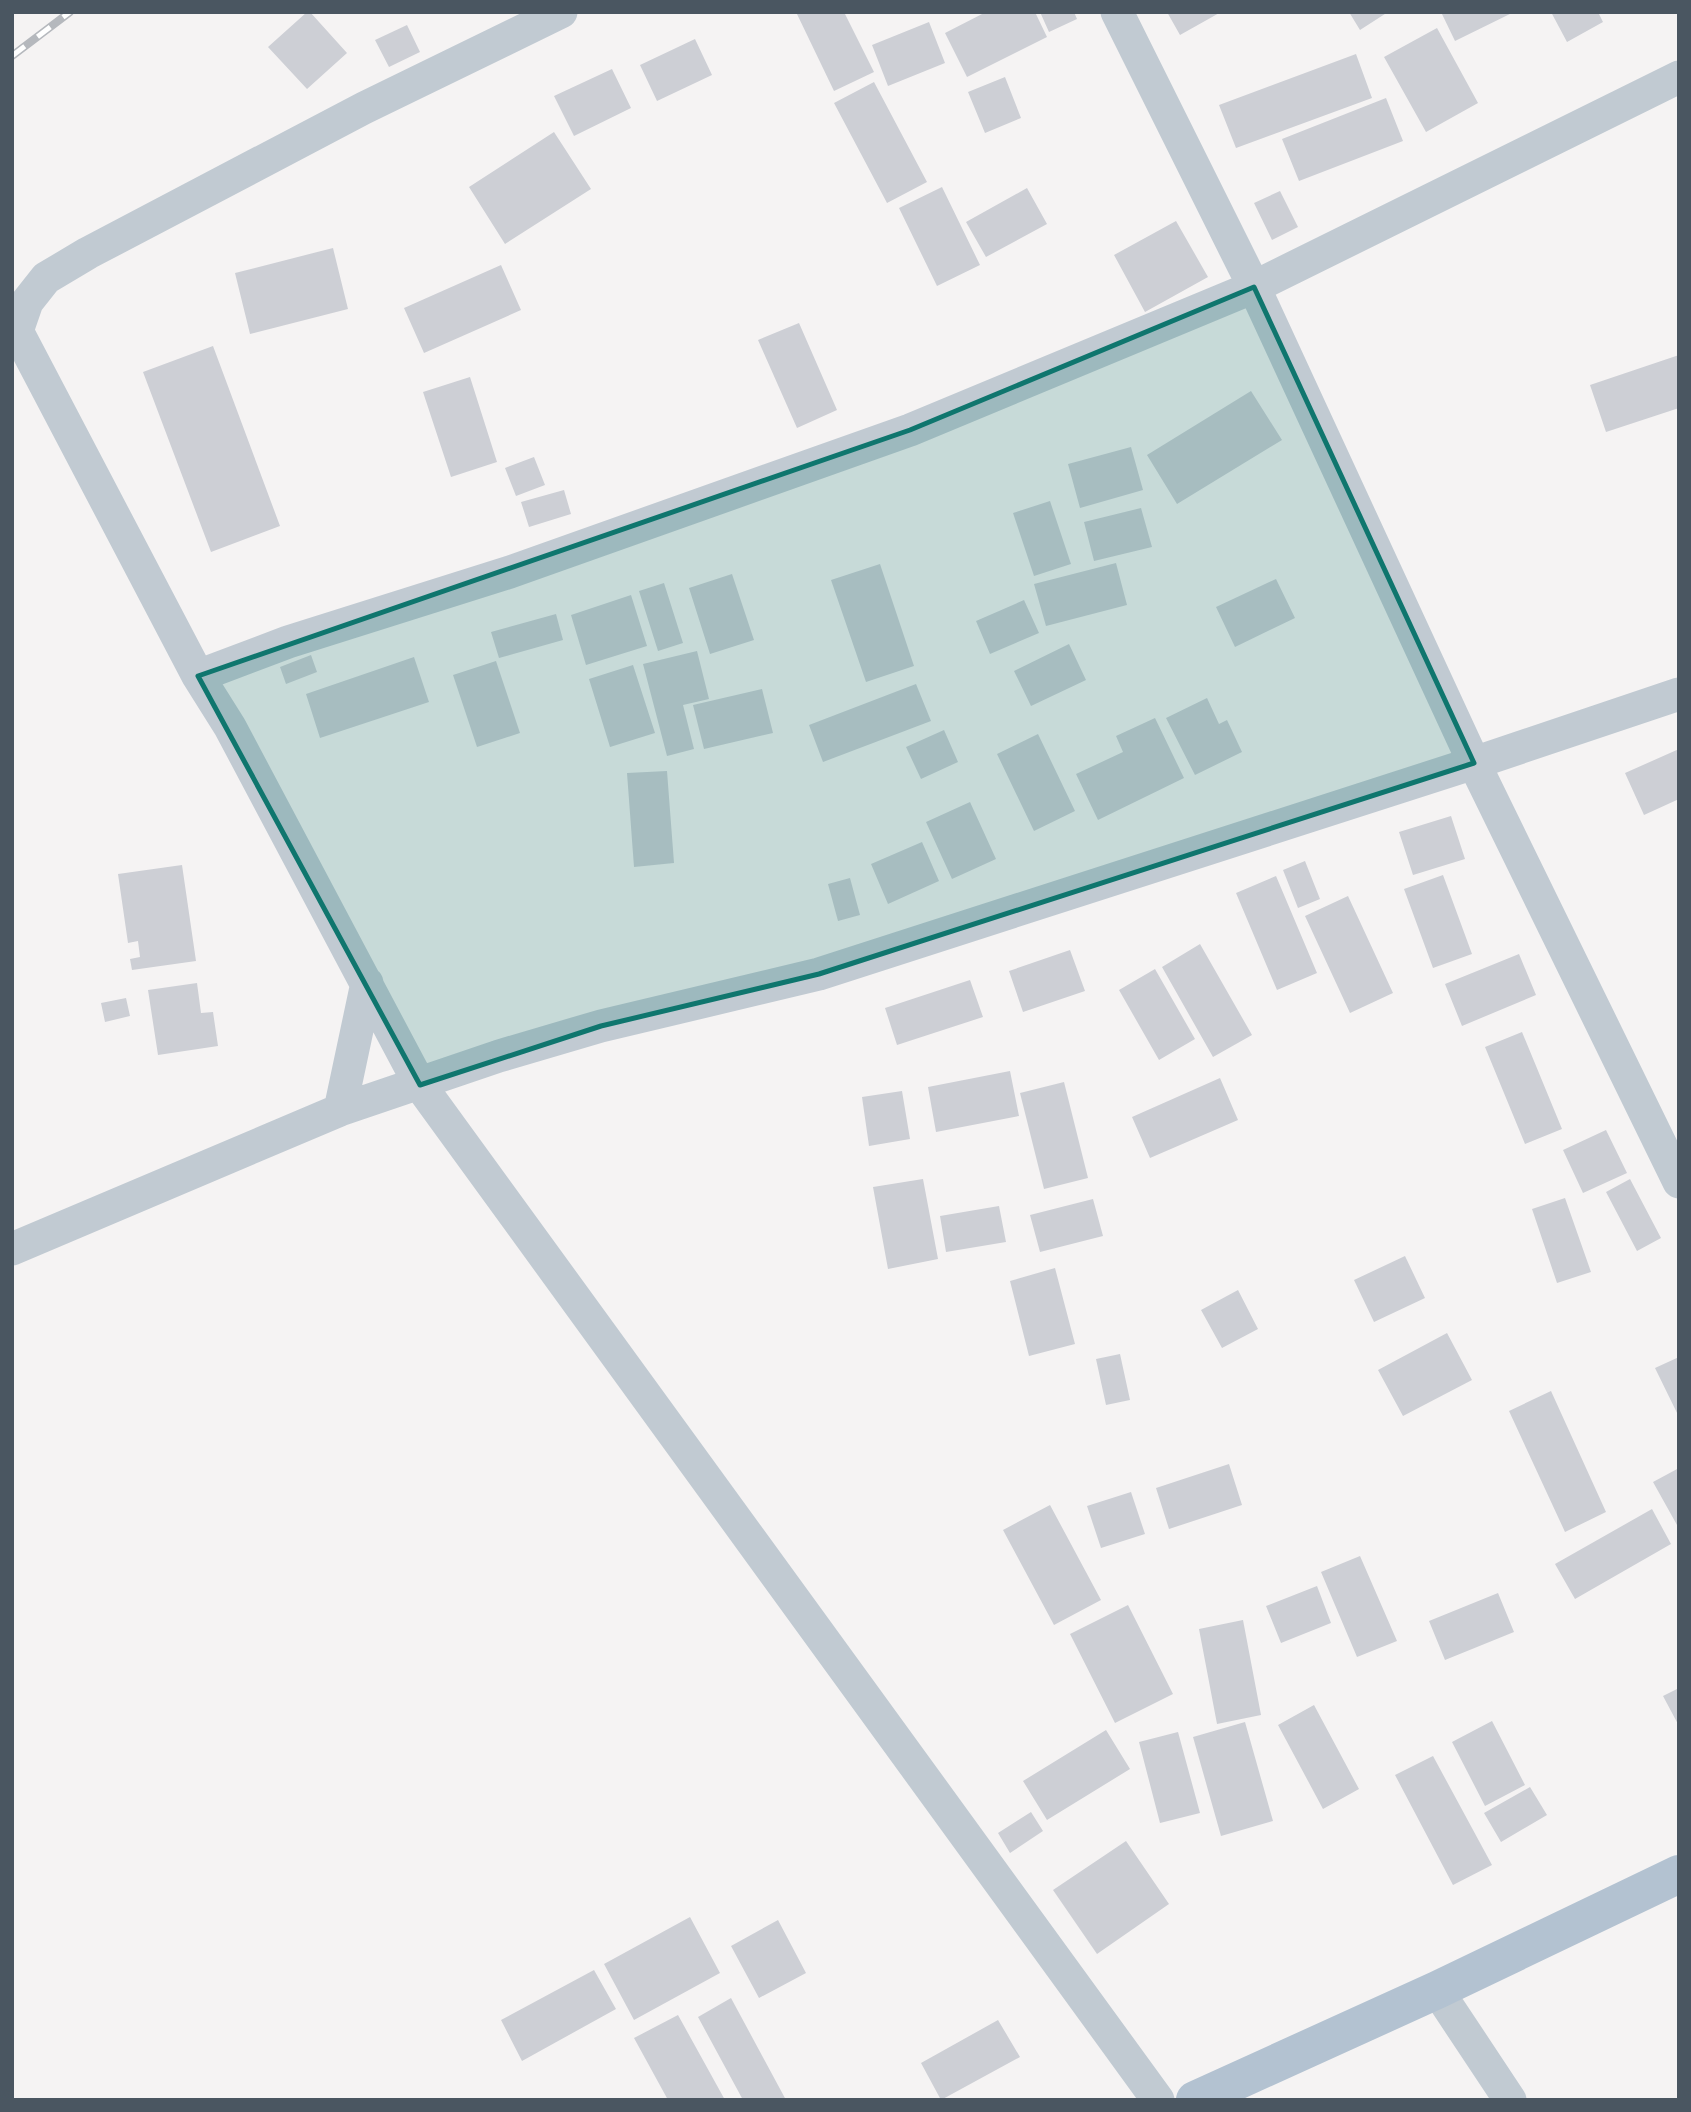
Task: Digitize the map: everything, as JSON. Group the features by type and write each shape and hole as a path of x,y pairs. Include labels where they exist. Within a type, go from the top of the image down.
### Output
{"main road":[{"path":"1195,2100 1437,1990 1679,1874"}],"street":[{"path":"561,12 364,108 88,253 46,278 27,302 17,331 198,676 230,727 420,1085 1158,2100"},
{"path":"1117,12 1254,287 1474,763 1679,1182"},
{"path":"198,676 288,642 510,572 910,430 1254,287 1679,77"},
{"path":"12,1249 340,1110 499,1056 601,1026 819,974 1474,763 1679,694"},
{"path":"340,1110 367,983"},
{"path":"1437,1990 1510,2100"}],"highlighted area":[{"path":"1254,287 1474,763 819,974 601,1026 420,1085 198,676 910,430"}],"building":[{"path":"310,12 347,53 307,89 268,47"},
{"path":"796,12 844,12 874,72 834,91"},
{"path":"986,12 1035,12 1047,37 967,77 945,33"},
{"path":"1040,12 1074,12 1077,19 1049,32"},
{"path":"1167,12 1221,12 1180,35"},
{"path":"1349,12 1388,12 1360,30"},
{"path":"1441,12 1514,12 1455,41"},
{"path":"1551,12 1598,12 1603,22 1567,42"},
{"path":"929,22 945,63 888,86 872,45"},
{"path":"407,25 420,52 389,67 375,40"},
{"path":"1437,28 1478,103 1426,132 1384,57"},
{"path":"695,39 712,75 657,101 640,65"},
{"path":"1356,54 1372,98 1236,148 1219,105"},
{"path":"612,69 631,108 574,136 554,96"},
{"path":"1005,77 1021,118 985,133 968,92"},
{"path":"874,82 927,182 887,203 834,103"},
{"path":"1386,98 1403,141 1299,181 1282,139"},
{"path":"554,132 591,189 505,244 469,187"},
{"path":"942,187 980,265 937,286 899,208"},
{"path":"1027,188 1047,224 986,257 966,222"},
{"path":"1280,191 1298,227 1272,240 1254,203"},
{"path":"1176,221 1208,277 1145,312 1114,255"},
{"path":"333,248 348,309 250,334 235,273"},
{"path":"501,265 521,310 424,353 404,308"},
{"path":"799,323 837,410 797,428 758,340"},
{"path":"213,346 280,526 211,552 143,372"},
{"path":"1679,355 1679,408 1606,432 1590,385"},
{"path":"470,377 497,462 451,477 423,392"},
{"path":"1251,391 1282,440 1177,504 1147,455"},
{"path":"1131,447 1143,490 1080,508 1068,464"},
{"path":"534,457 545,485 516,496 505,468"},
{"path":"564,490 571,514 529,527 521,502"},
{"path":"1050,501 1071,564 1034,576 1013,513"},
{"path":"1141,508 1152,547 1094,561 1084,522"},
{"path":"1116,563 1127,605 1046,626 1034,584"},
{"path":"880,564 914,666 866,682 831,580"},
{"path":"732,574 754,640 710,654 689,588"},
{"path":"1276,579 1295,618 1235,647 1216,607"},
{"path":"664,583 683,643 658,651 639,591"},
{"path":"631,595 647,646 586,665 571,615"},
{"path":"1024,600 1039,633 990,654 976,621"},
{"path":"556,614 563,640 499,658 491,632"},
{"path":"1069,644 1086,680 1031,706 1014,671"},
{"path":"697,651 709,699 683,705 694,749 667,756 643,664"},
{"path":"311,655 317,672 286,684 280,667"},
{"path":"414,657 429,702 320,738 306,694"},
{"path":"496,661 520,733 477,747 453,675"},
{"path":"633,665 655,733 610,747 589,679"},
{"path":"916,684 931,721 823,762 809,725"},
{"path":"762,689 773,733 704,749 693,705"},
{"path":"1207,698 1219,724 1227,720 1242,752 1195,775 1166,718"},
{"path":"1155,718 1184,778 1098,820 1076,774 1123,752 1116,736"},
{"path":"944,730 958,762 921,779 906,747"},
{"path":"1038,734 1075,811 1034,831 997,754"},
{"path":"1679,749 1679,799 1644,815 1625,773"},
{"path":"667,771 674,863 634,867 627,773"},
{"path":"970,802 996,859 952,879 926,822"},
{"path":"1451,816 1465,859 1413,875 1399,832"},
{"path":"922,842 939,881 888,904 871,864"},
{"path":"1305,861 1320,899 1298,908 1283,870"},
{"path":"182,865 196,961 132,970 130,959 140,957 138,941 128,943 118,874"},
{"path":"1443,875 1472,954 1433,968 1404,889"},
{"path":"1276,876 1317,973 1277,990 1236,893"},
{"path":"850,878 860,915 838,921 828,884"},
{"path":"1348,896 1393,993 1350,1013 1305,916"},
{"path":"1200,944 1252,1035 1213,1057 1162,967"},
{"path":"1070,950 1085,991 1023,1012 1009,971"},
{"path":"1519,954 1536,995 1462,1026 1445,984"},
{"path":"1155,969 1195,1039 1159,1060 1119,990"},
{"path":"970,980 983,1017 897,1045 885,1008"},
{"path":"197,983 201,1013 213,1012 218,1046 158,1055 148,990"},
{"path":"126,998 130,1016 105,1022 101,1003"},
{"path":"1522,1032 1562,1129 1525,1144 1485,1047"},
{"path":"1010,1071 1019,1116 936,1132 928,1087"},
{"path":"1220,1078 1238,1120 1150,1158 1132,1117"},
{"path":"1064,1082 1088,1178 1044,1189 1020,1093"},
{"path":"902,1091 910,1139 869,1146 862,1097"},
{"path":"1606,1130 1627,1173 1583,1193 1563,1150"},
{"path":"923,1179 938,1259 888,1269 873,1187"},
{"path":"1630,1179 1661,1238 1637,1251 1606,1192"},
{"path":"1565,1198 1591,1272 1557,1283 1532,1209"},
{"path":"1093,1199 1103,1236 1040,1252 1030,1215"},
{"path":"999,1206 1006,1242 946,1252 940,1216"},
{"path":"1405,1256 1425,1298 1374,1322 1354,1280"},
{"path":"1055,1268 1075,1344 1029,1356 1010,1281"},
{"path":"1238,1290 1258,1329 1222,1348 1201,1310"},
{"path":"1447,1333 1472,1380 1403,1416 1378,1370"},
{"path":"1120,1354 1130,1400 1106,1405 1096,1359"},
{"path":"1679,1357 1679,1417 1655,1368"},
{"path":"1551,1391 1606,1512 1565,1532 1509,1411"},
{"path":"1229,1464 1242,1505 1169,1529 1156,1488"},
{"path":"1679,1468 1679,1524 1677,1525 1653,1482"},
{"path":"1131,1492 1145,1534 1101,1548 1087,1506"},
{"path":"1050,1505 1101,1600 1054,1625 1003,1530"},
{"path":"1652,1509 1671,1544 1575,1599 1555,1564"},
{"path":"1360,1556 1397,1641 1357,1657 1321,1572"},
{"path":"1317,1586 1331,1623 1281,1643 1266,1606"},
{"path":"1498,1593 1514,1632 1445,1660 1429,1621"},
{"path":"1128,1605 1173,1694 1115,1723 1070,1634"},
{"path":"1243,1620 1261,1715 1217,1724 1199,1629"},
{"path":"1679,1688 1679,1726 1663,1696"},
{"path":"1314,1705 1359,1789 1323,1809 1278,1725"},
{"path":"1492,1721 1525,1785 1485,1806 1452,1742"},
{"path":"1245,1722 1273,1821 1221,1836 1193,1737"},
{"path":"1106,1730 1130,1769 1047,1820 1023,1781"},
{"path":"1178,1732 1200,1813 1160,1823 1139,1742"},
{"path":"1433,1756 1492,1865 1453,1885 1395,1775"},
{"path":"1530,1787 1547,1815 1501,1842 1484,1813"},
{"path":"1031,1812 1043,1831 1010,1853 998,1833"},
{"path":"1126,1841 1169,1904 1097,1954 1053,1890"},
{"path":"690,1917 720,1973 634,2020 604,1964"},
{"path":"778,1920 806,1973 759,1998 731,1946"},
{"path":"594,1970 616,2009 522,2061 501,2020"},
{"path":"731,1998 786,2100 743,2100 698,2017"},
{"path":"678,2015 725,2100 668,2100 634,2038"},
{"path":"998,2020 1020,2057 941,2100 921,2063"}],"railway":[{"path":"12,56 70,12"}]}
